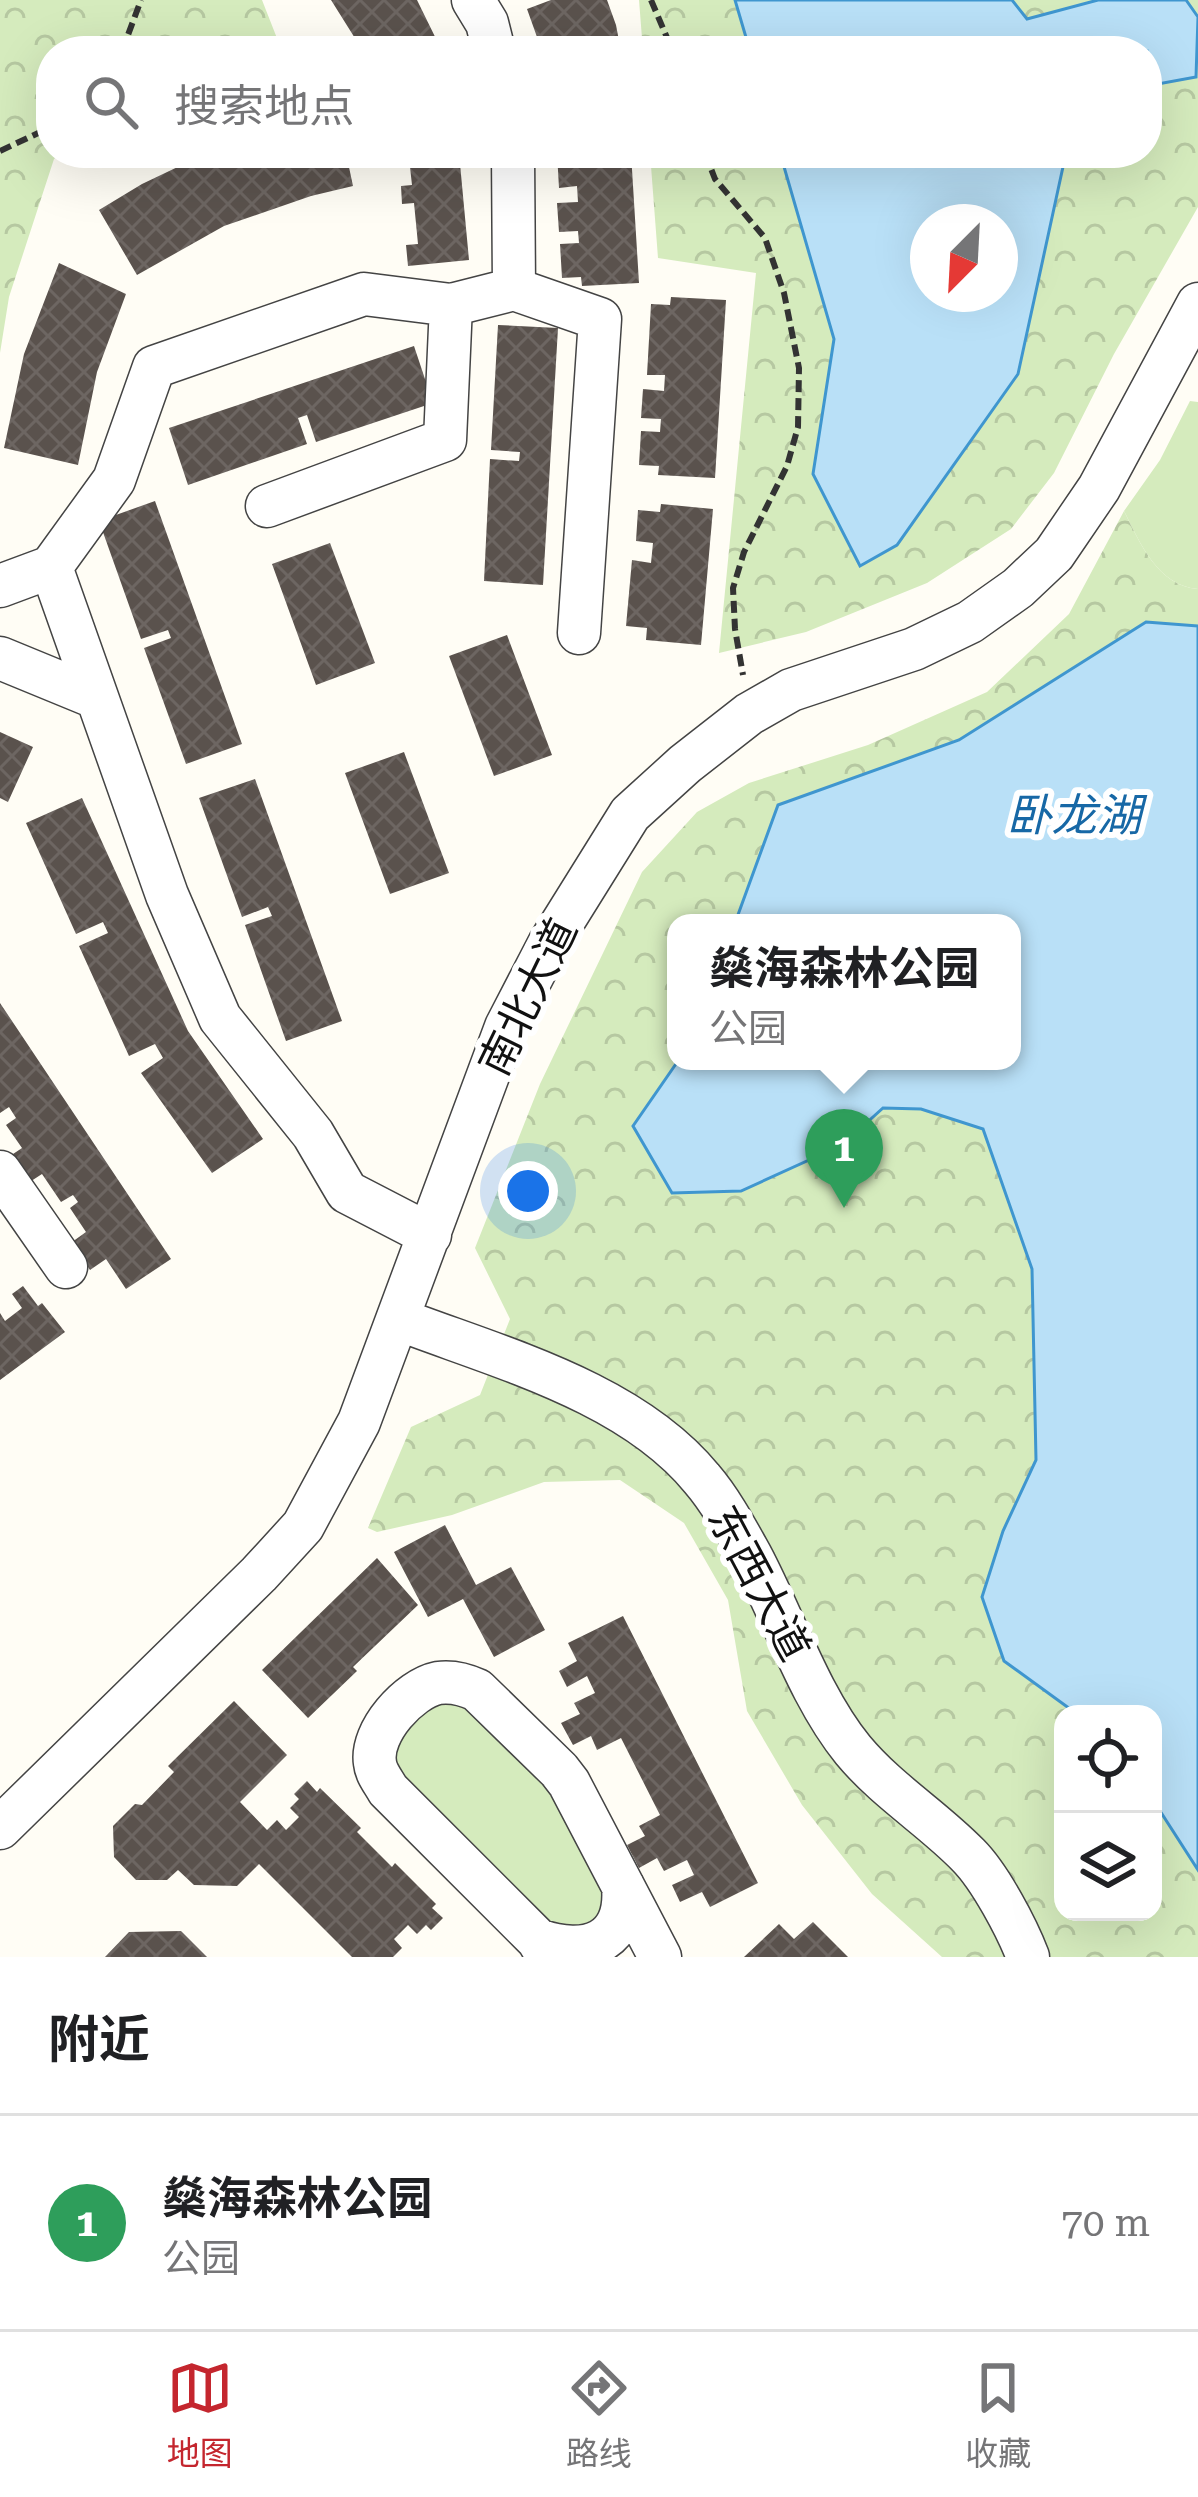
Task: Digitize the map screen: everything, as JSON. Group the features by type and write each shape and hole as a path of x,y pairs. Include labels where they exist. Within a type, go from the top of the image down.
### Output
{"street":[{"path":"473,0 491,36"},
{"path":"513,168 514,289"},
{"path":"0,586 51,568 114,480 154,367 364,294 451,305 514,289 600,319 579,634"},
{"name":"南北大道","path":"0,1828 303,1526 359,1422 506,1027 549,944 630,814 749,714 791,690 914,649 970,622 1018,588 1054,554 1180,378 1198,304"},
{"path":"267,506 445,440 451,305"},
{"path":"51,568 167,895 220,1018 313,1134 347,1192 430,1235"},
{"path":"0,658 95,698"},
{"path":"0,1172 66,1267"},
{"name":"东西大道","path":"398,1319 586,1390 652,1432 702,1479 750,1554 813,1686 852,1749 970,1857 1018,1929 1028,1957"},
{"path":"623,1886 619,1924 602,1945 590,1951 543,1949 388,1790 378,1774 374,1747 379,1733 428,1687 464,1684 488,1699 569,1783 623,1886 660,1957"}],"path":[{"path":"128,36 141,0"},
{"path":"651,0 666,36"},
{"path":"0,152 36,133"},
{"path":"711,168 765,238 784,293 799,368 798,427 787,466 744,552 733,588 749,714"}],"green space":[{"path":"0,0 262,0 276,36 36,36 36,168 51,168 9,297 0,353"},
{"path":"639,0 1198,0 1198,207 1114,354 1054,473 1011,529 927,583 806,632 719,653 756,273 658,258 651,168 1162,168 1162,36 642,36"},
{"path":"1190,401 1198,402 1198,589 1161,571 1124,511 1160,460"},
{"path":"1124,511 1161,571 1198,589 1198,1957 942,1957 872,1894 802,1805 747,1711 728,1600 684,1523 620,1480 544,1482 452,1515 377,1532 368,1528 411,1427 480,1395 510,1319 475,1248 540,1084 642,872 697,812 749,783 868,745 987,692 1069,614"},
{"path":"462,1694 557,1781 615,1907 563,1942 395,1784 384,1745 426,1697"}],"water":[{"path":"735,0 1012,0 1027,19 1098,0 1186,0 1198,17 1196,77 1162,83 1162,36 746,36"},
{"path":"784,168 1063,168 1018,374 897,545 860,566 813,474 834,339"},
{"name":"卧龙湖","path":"1146,622 1198,626 1198,1870 1162,1814 1162,1705 1065,1705 1004,1661 982,1597 1003,1531 1036,1460 1032,1269 983,1129 921,1109 883,1108 842,1145 741,1191 672,1193 633,1126 672,1070 1021,1070 1021,914 738,914 778,805 959,740"}],"building":[{"path":"331,0 417,0 435,36 354,36"},
{"path":"551,0 607,0 618,36 537,36 527,9"},
{"path":"176,168 349,168 353,186 224,226 137,275 99,210"},
{"path":"410,168 460,168 469,260 408,266 406,245 418,244 414,203 402,204 401,186 412,185"},
{"path":"558,168 632,168 639,283 582,286 581,277 562,278 560,244 579,243 578,231 559,232 557,203 578,202 577,186 559,188"},
{"path":"59,263 126,294 97,372 78,465 4,448 24,354"},
{"path":"671,297 726,300 715,478 658,475 659,466 639,465 641,431 660,432 661,419 641,418 643,389 664,391 665,375 647,375 651,304 670,305"},
{"path":"498,325 558,328 543,585 484,581 490,459 519,461 520,452 491,450"},
{"path":"414,346 433,403 316,442 307,415 298,418 307,444 188,485 169,428"},
{"path":"155,501 242,744 186,764 144,648 171,638 168,630 141,639 99,521"},
{"path":"661,504 713,509 701,645 646,640 647,628 626,626 632,560 651,563 653,543 636,541 638,510 660,512"},
{"path":"330,543 375,663 316,685 272,564"},
{"path":"507,635 552,755 494,776 449,656"},
{"path":"0,732 33,747 8,802 0,798"},
{"path":"404,752 449,873 390,894 345,773"},
{"path":"255,779 342,1021 286,1041 245,925 272,916 268,907 242,917 199,798"},
{"path":"82,798 188,1031 263,1139 212,1173 141,1073 163,1058 155,1044 129,1056 79,946 108,933 103,922 76,934 26,823"},
{"path":"0,1003 171,1259 126,1289 106,1259 90,1270 72,1242 86,1232 70,1208 78,1202 73,1195 61,1202 42,1174 25,1185 7,1158 22,1148 6,1125 16,1118 9,1107 0,1113"},
{"path":"23,1286 65,1332 0,1380 0,1313 5,1321 22,1308 12,1294"},
{"path":"445,1525 476,1585 511,1567 545,1630 494,1657 463,1599 428,1617 394,1552"},
{"path":"377,1558 418,1605 308,1718 262,1670"},
{"path":"623,1616 758,1883 710,1907 702,1892 680,1902 672,1885 694,1875 687,1860 664,1871 657,1858 639,1868 627,1845 645,1836 639,1826 660,1815 621,1738 597,1750 591,1736 573,1745 561,1723 580,1714 574,1703 595,1693 587,1676 567,1687 559,1671 577,1661 568,1643"},
{"path":"234,1701 287,1755 240,1802 267,1830 277,1820 286,1830 299,1817 290,1808 299,1799 294,1794 307,1781 317,1792 320,1788 392,1867 395,1863 436,1904 432,1908 443,1918 431,1930 426,1925 417,1934 408,1925 394,1939 402,1948 393,1957 352,1957 259,1864 237,1886 194,1885 178,1870 167,1880 136,1880 114,1857 113,1826 174,1772 168,1766"},
{"path":"813,1922 848,1957 744,1957 779,1924 794,1939"},
{"path":"181,1931 207,1957 105,1957 129,1932"}],"place":[{"name":"燊海森林公园","path":"844,1208"}]}
